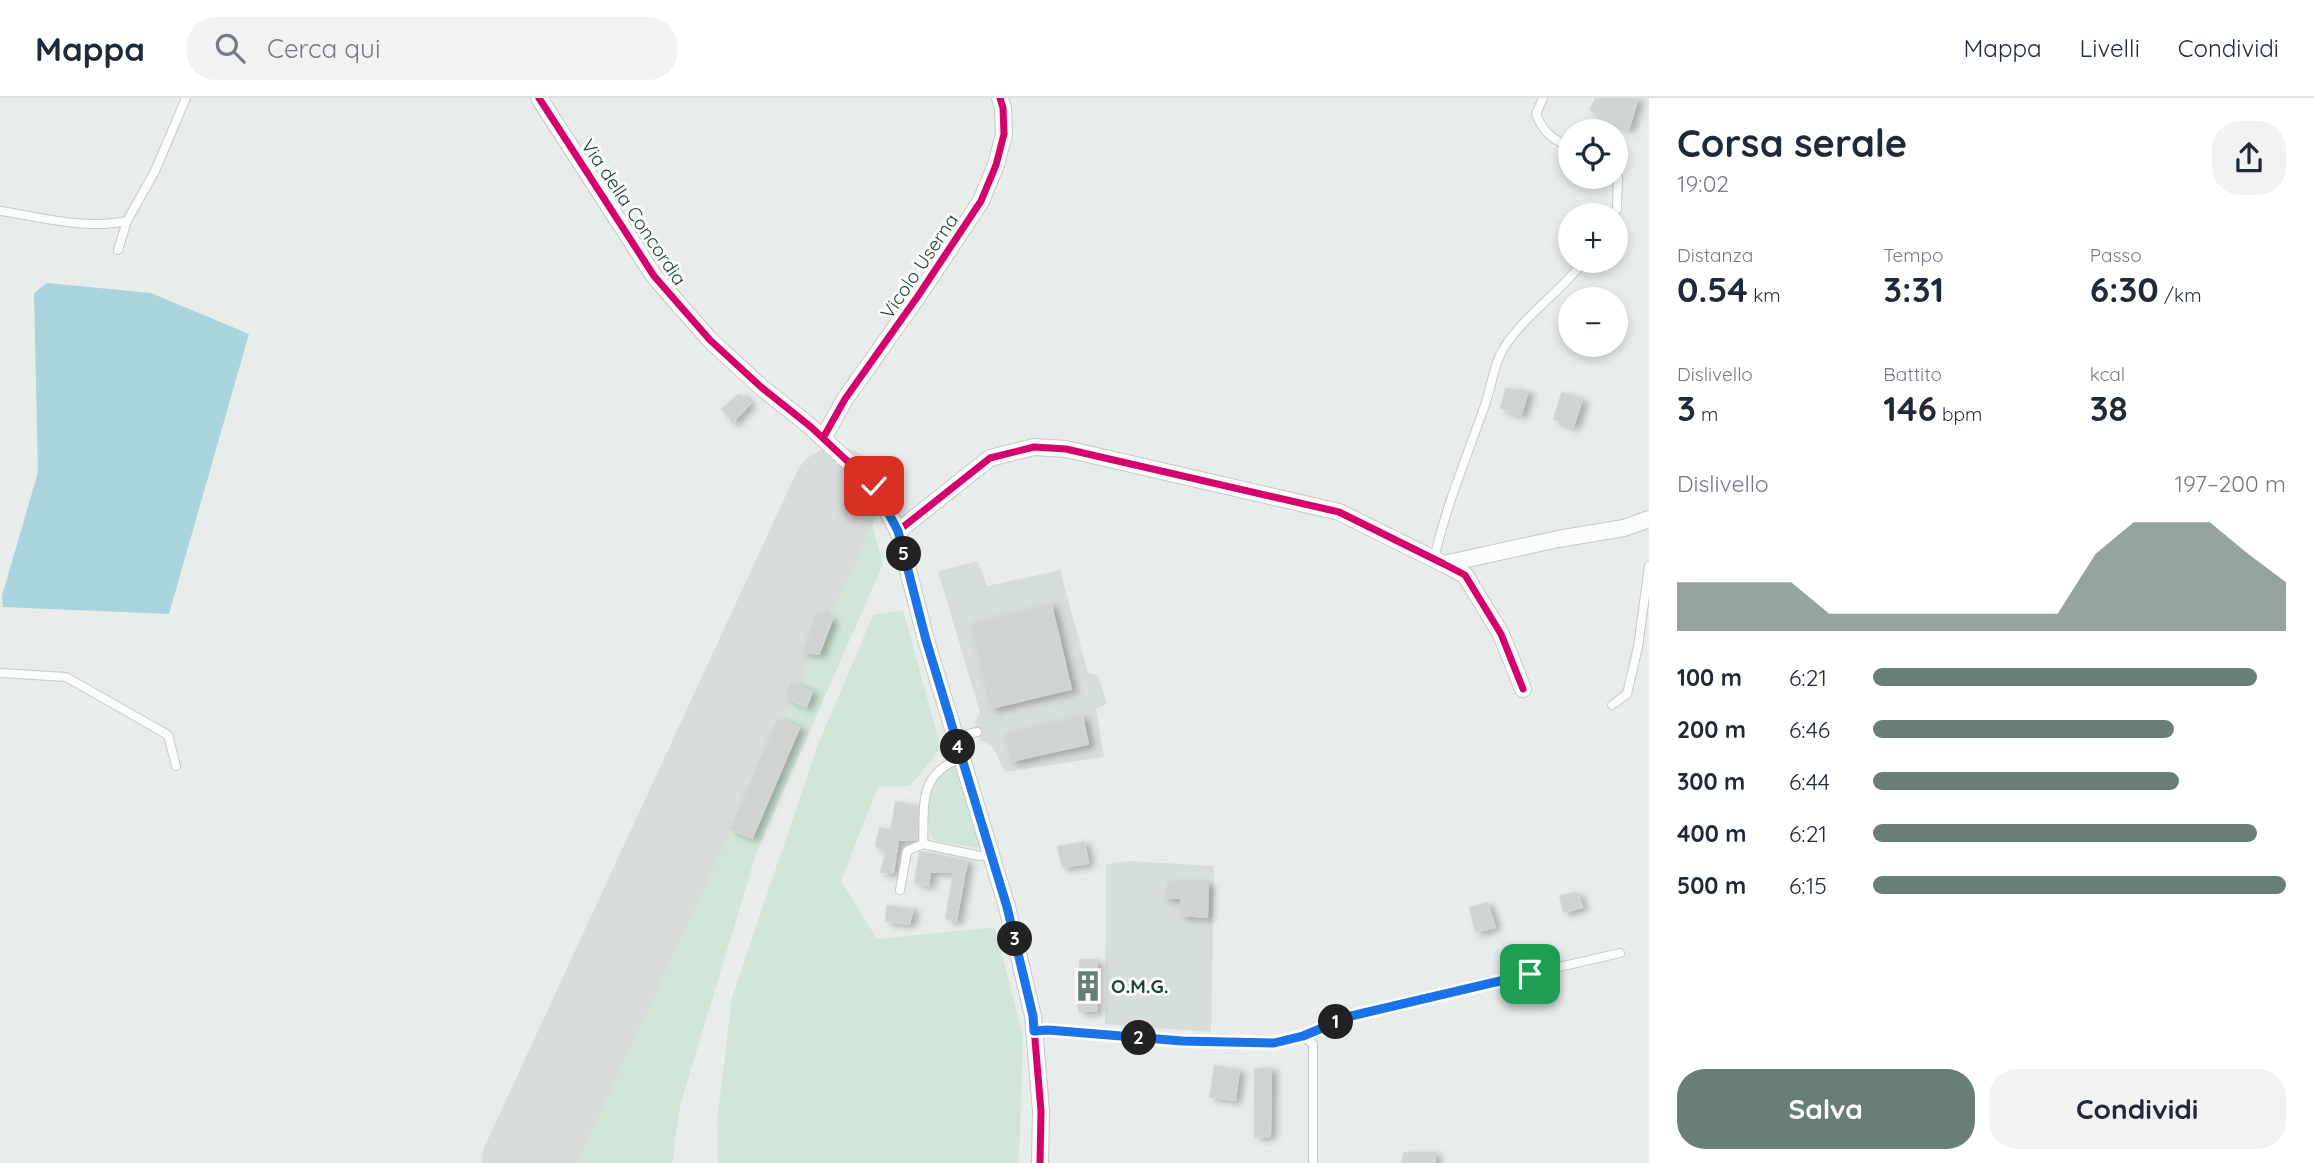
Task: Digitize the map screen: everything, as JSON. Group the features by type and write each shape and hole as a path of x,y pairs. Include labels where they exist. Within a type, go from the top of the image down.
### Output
{"street":[{"name":"Via della Concordia","path":"539,98 654,276 710,340 874,486 898,531 926,640 1007,907 1033,1016 1041,1111 1041,1163"},
{"name":"Vicolo Userna","path":"823,438 845,398 918,296 981,201 996,165 1004,134 1000,98"},
{"path":"898,531 990,458 1034,447 1066,449 1339,512 1465,575 1501,634 1522,690"},
{"path":"1439,561 1624,528 1649,519"}],"lane":[{"path":"118,250 127,221 155,171 186,98"},
{"path":"1543,98 1536,114 1541,128 1558,142"},
{"path":"0,211 47,220 96,225 127,221"},
{"path":"1439,561 1462,466 1501,354 1532,313 1575,273"},
{"path":"1612,705 1627,694 1639,647 1649,566"},
{"path":"0,673 66,677 168,735 176,766"},
{"path":"955,737 977,732"},
{"path":"923,844 926,788 933,775 945,764 961,758"},
{"path":"900,890 907,851 923,844 980,856 991,855"},
{"path":"1034,1031 1182,1041 1274,1043 1303,1036 1351,1016 1619,953"},
{"path":"1303,1036 1313,1044 1313,1163"}],"shaded area":[{"path":"978,561 987,586 1060,570 1088,673 1098,675 1107,704 1096,709 1104,757 1005,772 992,746 980,740 975,723 980,713 938,571"},
{"path":"1128,861 1214,866 1211,1032 1105,1024 1106,864"}],"green space":[{"path":"822,462 864,495 883,564 757,851 680,1106 672,1163 500,1163"},
{"path":"903,610 941,748 910,786 878,787 841,881 877,939 995,927 1023,1036 1019,1163 718,1163 717,1122 732,997 819,742 873,615"},
{"path":"955,767 982,849 936,841 931,836 929,805 933,787 938,779"}],"water":[{"path":"47,283 151,293 249,334 169,614 3,607 2,596 38,472 34,293"}],"building":[{"path":"1596,98 1638,98 1628,130 1628,119 1607,119 1590,110"},
{"path":"1506,389 1528,391 1521,415 1501,408"},
{"path":"1562,393 1582,400 1573,427 1554,419"},
{"path":"739,394 750,403 733,422 722,409"},
{"path":"1051,604 1071,689 991,708 971,624"},
{"path":"817,614 832,619 819,654 803,652"},
{"path":"791,683 812,692 806,707 786,697"},
{"path":"1082,716 1088,744 1011,761 1005,734"},
{"path":"778,719 799,728 752,838 731,829"},
{"path":"896,802 918,806 917,840 898,840 893,873 881,872 886,852 876,846 880,828 891,831"},
{"path":"1084,842 1088,863 1063,867 1058,847"},
{"path":"920,852 967,861 956,921 946,918 954,871 930,872 928,885 915,882"},
{"path":"1167,883 1208,883 1207,917 1181,915 1181,898 1165,898"},
{"path":"1577,893 1582,907 1564,912 1560,896"},
{"path":"1487,903 1495,927 1476,932 1470,908"},
{"path":"887,906 913,909 909,924 886,921"},
{"name":"O.M.G.","path":"1080,960 1097,960 1096,1011 1079,1011"},
{"path":"1215,1066 1239,1070 1235,1100 1210,1097"},
{"path":"1271,1068 1270,1136 1255,1137 1255,1069"},
{"path":"1404,1153 1435,1153 1435,1163 1402,1163"}],"runway":[{"path":"527,1163 837,493"}],"cycle path":[{"path":"539,98 654,276 710,340 761,387 811,427 874,486 898,531 926,640 1007,907 1033,1016 1041,1111 1040,1163"},
{"path":"823,438 845,399 981,201 996,165 1004,134 1000,98"},
{"path":"898,531 990,458 1034,447 1066,449 1339,512 1465,575 1501,634 1523,689"}],"place":[{"name":"O.M.G.","path":"1088,986"}],"route":[{"path":"874,486 898,531 926,640 1007,907 1033,1016 1034,1031 1072,1031 1114,1037 1182,1041 1274,1043 1303,1036 1351,1016 1530,974"}]}
